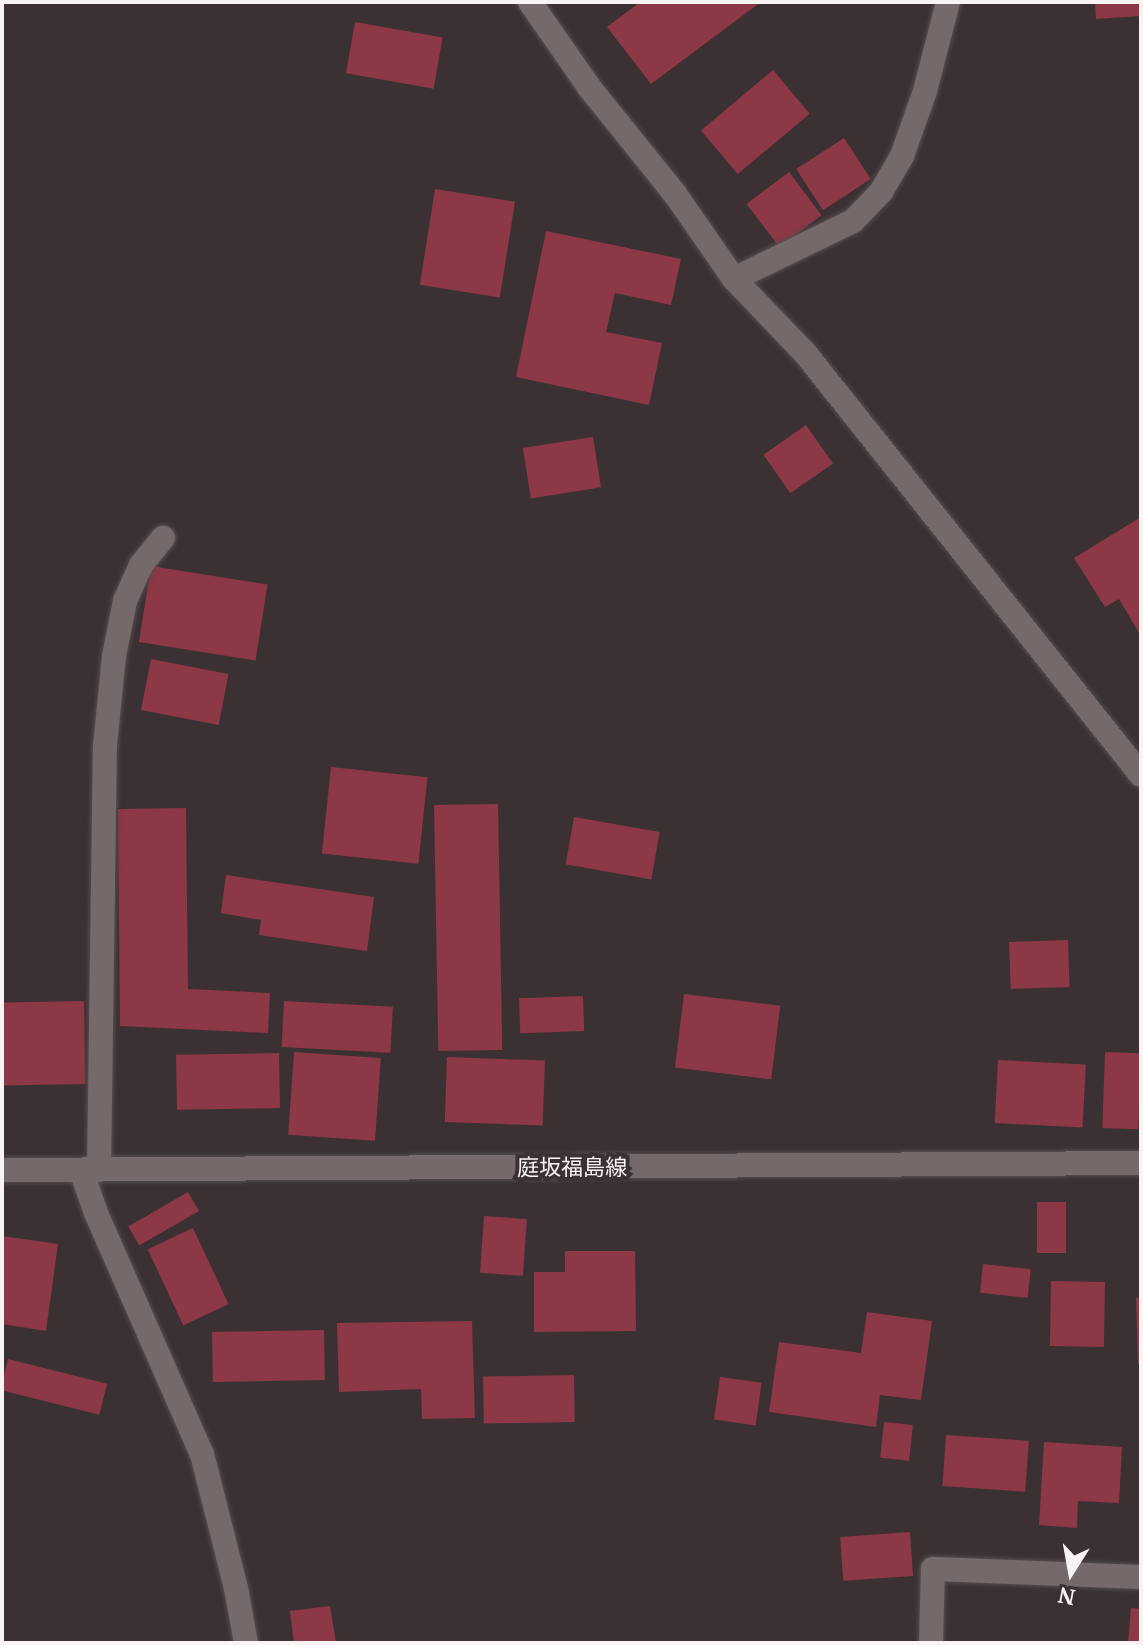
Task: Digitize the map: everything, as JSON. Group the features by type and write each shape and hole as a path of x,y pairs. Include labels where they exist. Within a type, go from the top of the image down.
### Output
{"street":[{"path":"530,2 589,87 675,194 734,279 805,353 1141,775"},
{"path":"734,279 853,221 881,192 902,156 921,104 948,2"},
{"path":"163,538 141,565 130,589 114,656 105,746 90,1170 96,1213 202,1454 246,1643"},
{"name":"庭坂福島線","path":"2,1170 1141,1163"},
{"path":"931,1643 933,1569 1141,1577"}],"building":[{"path":"640,2 761,2 651,84 607,27"},
{"path":"1095,2 1141,2 1141,16 1096,19"},
{"path":"355,22 443,37 434,89 346,73"},
{"path":"773,70 810,114 738,174 701,130"},
{"path":"844,138 871,179 823,210 796,169"},
{"path":"789,172 821,215 779,247 747,204"},
{"path":"435,189 515,202 500,297 420,285"},
{"path":"546,231 681,259 671,305 615,293 606,332 662,343 649,405 516,377"},
{"path":"806,425 833,464 790,493 763,455"},
{"path":"593,437 601,487 531,498 523,448"},
{"path":"1141,517 1141,636 1119,599 1105,607 1074,558"},
{"path":"151,566 268,584 256,661 139,642"},
{"path":"151,659 229,674 219,725 141,710"},
{"path":"331,767 427,777 418,864 322,854"},
{"path":"498,804 502,1050 438,1051 434,805"},
{"path":"186,808 188,989 270,993 268,1033 120,1026 118,809"},
{"path":"574,817 660,832 651,879 566,864"},
{"path":"226,875 374,897 367,951 259,935 261,920 221,913"},
{"path":"1068,940 1070,987 1011,989 1009,942"},
{"path":"684,994 780,1006 771,1079 675,1067"},
{"path":"583,996 584,1031 520,1033 519,998"},
{"path":"84,1001 85,1084 3,1085 2,1002"},
{"path":"284,1001 393,1007 390,1053 282,1047"},
{"path":"294,1052 381,1058 375,1141 288,1135"},
{"path":"1105,1052 1141,1053 1138,1129 1102,1128"},
{"path":"279,1053 280,1108 177,1110 176,1055"},
{"path":"447,1057 545,1060 543,1125 445,1122"},
{"path":"998,1060 1086,1065 1083,1128 995,1123"},
{"path":"188,1192 199,1211 139,1246 128,1226"},
{"path":"1037,1202 1066,1202 1066,1253 1037,1253"},
{"path":"484,1216 527,1219 523,1276 480,1273"},
{"path":"193,1228 228,1304 183,1325 148,1249"},
{"path":"2,1236 58,1244 46,1331 2,1324"},
{"path":"565,1251 635,1251 636,1331 534,1332 534,1272 565,1272"},
{"path":"983,1264 1031,1269 1028,1298 980,1293"},
{"path":"1051,1281 1105,1282 1104,1347 1050,1346"},
{"path":"1136,1298 1141,1298 1141,1364 1138,1364"},
{"path":"867,1312 932,1321 921,1400 880,1395 876,1427 769,1412 779,1342 861,1353"},
{"path":"472,1321 475,1418 422,1419 421,1389 339,1392 337,1323"},
{"path":"324,1330 325,1380 213,1382 212,1332"},
{"path":"8,1359 107,1384 99,1415 2,1390"},
{"path":"574,1375 575,1422 484,1424 483,1377"},
{"path":"720,1377 762,1383 756,1425 714,1420"},
{"path":"884,1422 913,1425 909,1461 880,1458"},
{"path":"946,1435 1029,1441 1025,1492 942,1486"},
{"path":"1044,1442 1122,1447 1119,1503 1078,1501 1077,1528 1039,1525"},
{"path":"910,1532 913,1576 843,1581 840,1537"},
{"path":"330,1606 336,1643 294,1643 290,1611"},
{"path":"1131,1608 1141,1609 1141,1643 1128,1643"}]}
